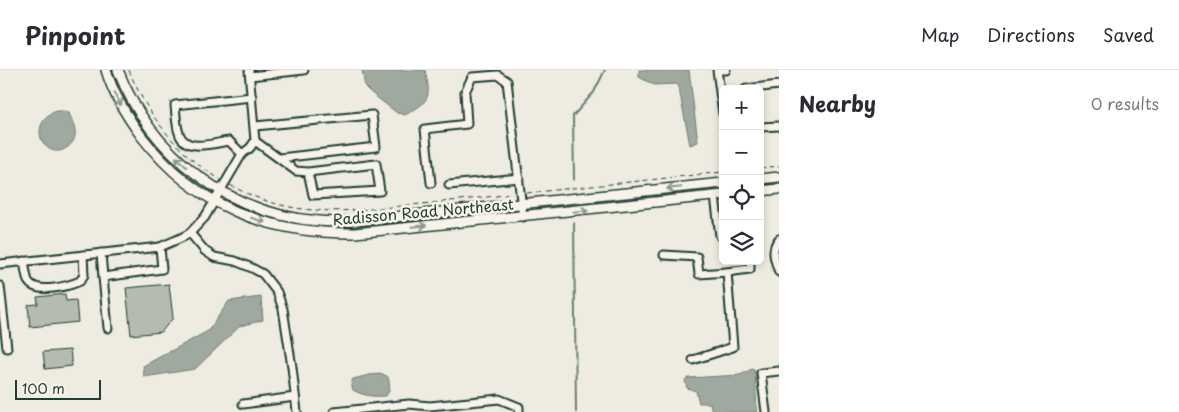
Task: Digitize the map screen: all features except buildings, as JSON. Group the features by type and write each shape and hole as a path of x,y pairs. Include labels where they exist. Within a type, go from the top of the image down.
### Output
{"main road":[{"name":"Radisson Road Northeast","path":"106,70 123,108 158,158 186,182 236,212 261,222 301,231 356,233 719,196"},
{"name":"Radisson Road Northeast","path":"118,70 130,98 168,151 191,171 220,191 243,203 283,216 321,222 373,219 719,183"},
{"path":"764,179 779,177"},
{"path":"764,191 779,189"}],"street":[{"path":"0,264 160,247 190,233 205,217 242,154 255,141 250,73 304,70"},
{"path":"720,85 719,70 726,70"},
{"path":"431,183 425,129 467,124 465,92 472,77 498,75 506,80 523,216"},
{"path":"764,87 779,85"},
{"path":"242,154 229,141 193,145 186,143 178,132 175,105 252,97"},
{"path":"255,126 372,115 376,147 280,158"},
{"path":"764,127 779,126"},
{"path":"255,141 296,171 308,172 376,164 380,191 313,195 308,172"},
{"path":"449,185 518,178"},
{"path":"190,233 205,251 214,257 235,261 263,274 277,292 283,309 297,412"},
{"path":"779,239 775,243 774,249 779,272"},
{"path":"103,277 162,269 160,247"},
{"path":"101,253 108,328"},
{"path":"24,261 30,284 36,287 56,288 80,281 84,275 84,255"},
{"path":"664,255 697,257 699,274 750,269 750,265"},
{"path":"692,360 733,347 727,272"},
{"path":"0,286 7,348"},
{"path":"766,412 761,373 779,371"},
{"path":"243,404 296,397"},
{"path":"334,412 409,404 430,406 499,399 519,407 519,412"}],"path":[{"path":"129,70 146,105 163,129 194,160 217,178"},
{"path":"764,168 779,166"},
{"path":"526,193 719,172"},
{"path":"233,186 275,203 326,212 356,211 516,194"}],"shaded area":[{"path":"362,70 425,70 428,86 427,97 420,106 405,115 397,113 365,87"},
{"path":"639,70 689,70 698,142 690,145 678,84 654,85 639,77"},
{"path":"56,111 69,113 75,130 73,142 61,151 53,151 47,147 42,141 40,134 41,125 46,118"},
{"path":"261,297 263,320 240,326 195,369 144,377 143,366 208,331 229,301"},
{"path":"752,369 755,371 757,412 712,412 710,403 699,403 696,391 687,388 685,380 688,378 740,375"},
{"path":"383,374 388,377 390,385 386,396 369,396 353,390 351,383 353,379"}],"waterway":[{"path":"574,180 573,116 594,92 605,70"},
{"path":"574,223 576,412"}]}
